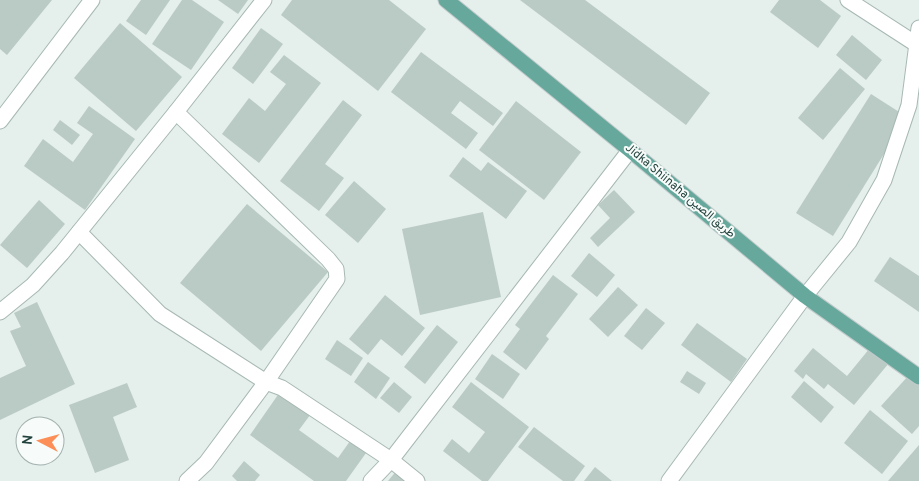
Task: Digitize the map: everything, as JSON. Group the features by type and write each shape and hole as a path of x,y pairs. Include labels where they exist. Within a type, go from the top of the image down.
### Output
{"main road":[{"name":"Jidka Shiinaha طريق الصين","path":"446,0 805,296 919,376"}],"street":[{"path":"0,121 92,0"},
{"path":"0,312 33,285 79,232 264,0"},
{"path":"848,0 916,44"},
{"path":"669,481 805,296 849,242 884,180 910,105 919,28"},
{"path":"176,112 328,259 336,270 337,279 266,382 206,463 187,481"},
{"path":"371,481 390,460 630,150"},
{"path":"79,232 160,314 266,382 282,388 390,460 417,481"}],"building":[{"path":"0,0 52,0 7,55 0,49"},
{"path":"141,0 170,0 146,35 126,21"},
{"path":"182,0 192,0 224,22 191,70 152,44"},
{"path":"218,0 248,0 238,14"},
{"path":"292,0 389,0 426,29 378,91 281,15"},
{"path":"520,0 585,0 710,93 686,125"},
{"path":"779,0 820,0 841,16 818,48 770,12"},
{"path":"120,23 182,77 136,131 74,78"},
{"path":"261,28 283,44 253,84 232,68"},
{"path":"852,35 882,60 866,80 836,55"},
{"path":"421,52 503,113 493,126 460,101 451,113 478,133 466,149 391,92"},
{"path":"284,55 321,83 259,163 222,134 249,98 265,111 286,84 270,72"},
{"path":"840,68 865,89 823,140 798,118"},
{"path":"871,94 907,117 833,236 796,213"},
{"path":"343,100 362,115 325,164 344,178 319,211 280,181"},
{"path":"516,101 581,152 544,200 479,150"},
{"path":"89,106 135,139 85,210 24,166 43,139 73,162 93,134 77,123"},
{"path":"60,120 80,135 72,145 53,130"},
{"path":"463,157 481,171 488,162 527,191 506,219 449,176"},
{"path":"354,181 386,209 358,243 325,215"},
{"path":"614,190 635,212 598,247 590,238 610,218 598,205"},
{"path":"39,200 65,224 27,268 0,245"},
{"path":"247,204 328,272 261,351 180,283"},
{"path":"483,212 501,297 420,315 402,229"},
{"path":"589,253 615,275 597,297 571,276"},
{"path":"890,257 919,276 919,312 874,281"},
{"path":"553,275 578,294 546,336 549,339 526,370 503,352 520,329 515,325"},
{"path":"618,287 638,305 608,337 589,319"},
{"path":"385,295 425,328 402,356 381,339 368,355 349,339"},
{"path":"37,302 75,384 0,420 0,378 26,366 10,331 21,327 14,313"},
{"path":"646,308 665,323 642,350 624,336"},
{"path":"697,323 747,359 731,382 681,345"},
{"path":"437,325 458,342 425,384 404,367"},
{"path":"337,340 363,358 351,376 325,359"},
{"path":"813,348 847,376 870,348 889,363 854,405 828,384 824,389 806,374 803,379 794,371"},
{"path":"492,354 520,374 503,399 475,379"},
{"path":"368,362 390,378 376,399 354,382"},
{"path":"687,371 706,383 699,394 680,382"},
{"path":"909,375 919,384 919,426 912,434 881,406"},
{"path":"804,381 834,407 821,423 791,397"},
{"path":"394,382 412,397 399,413 380,398"},
{"path":"471,382 529,427 488,481 482,481 443,451 452,439 469,453 485,432 452,407"},
{"path":"127,383 137,407 113,417 129,460 95,473 69,405"},
{"path":"282,389 313,411 299,430 338,458 355,434 371,446 346,481 314,481 250,435"},
{"path":"870,410 908,441 882,474 844,443"},
{"path":"534,427 585,466 574,481 563,481 518,447"},
{"path":"919,445 919,481 888,481"},
{"path":"244,461 260,475 255,481 237,481 232,476"},
{"path":"595,467 612,481 584,481"},
{"path":"397,470 411,481 388,481"}]}
